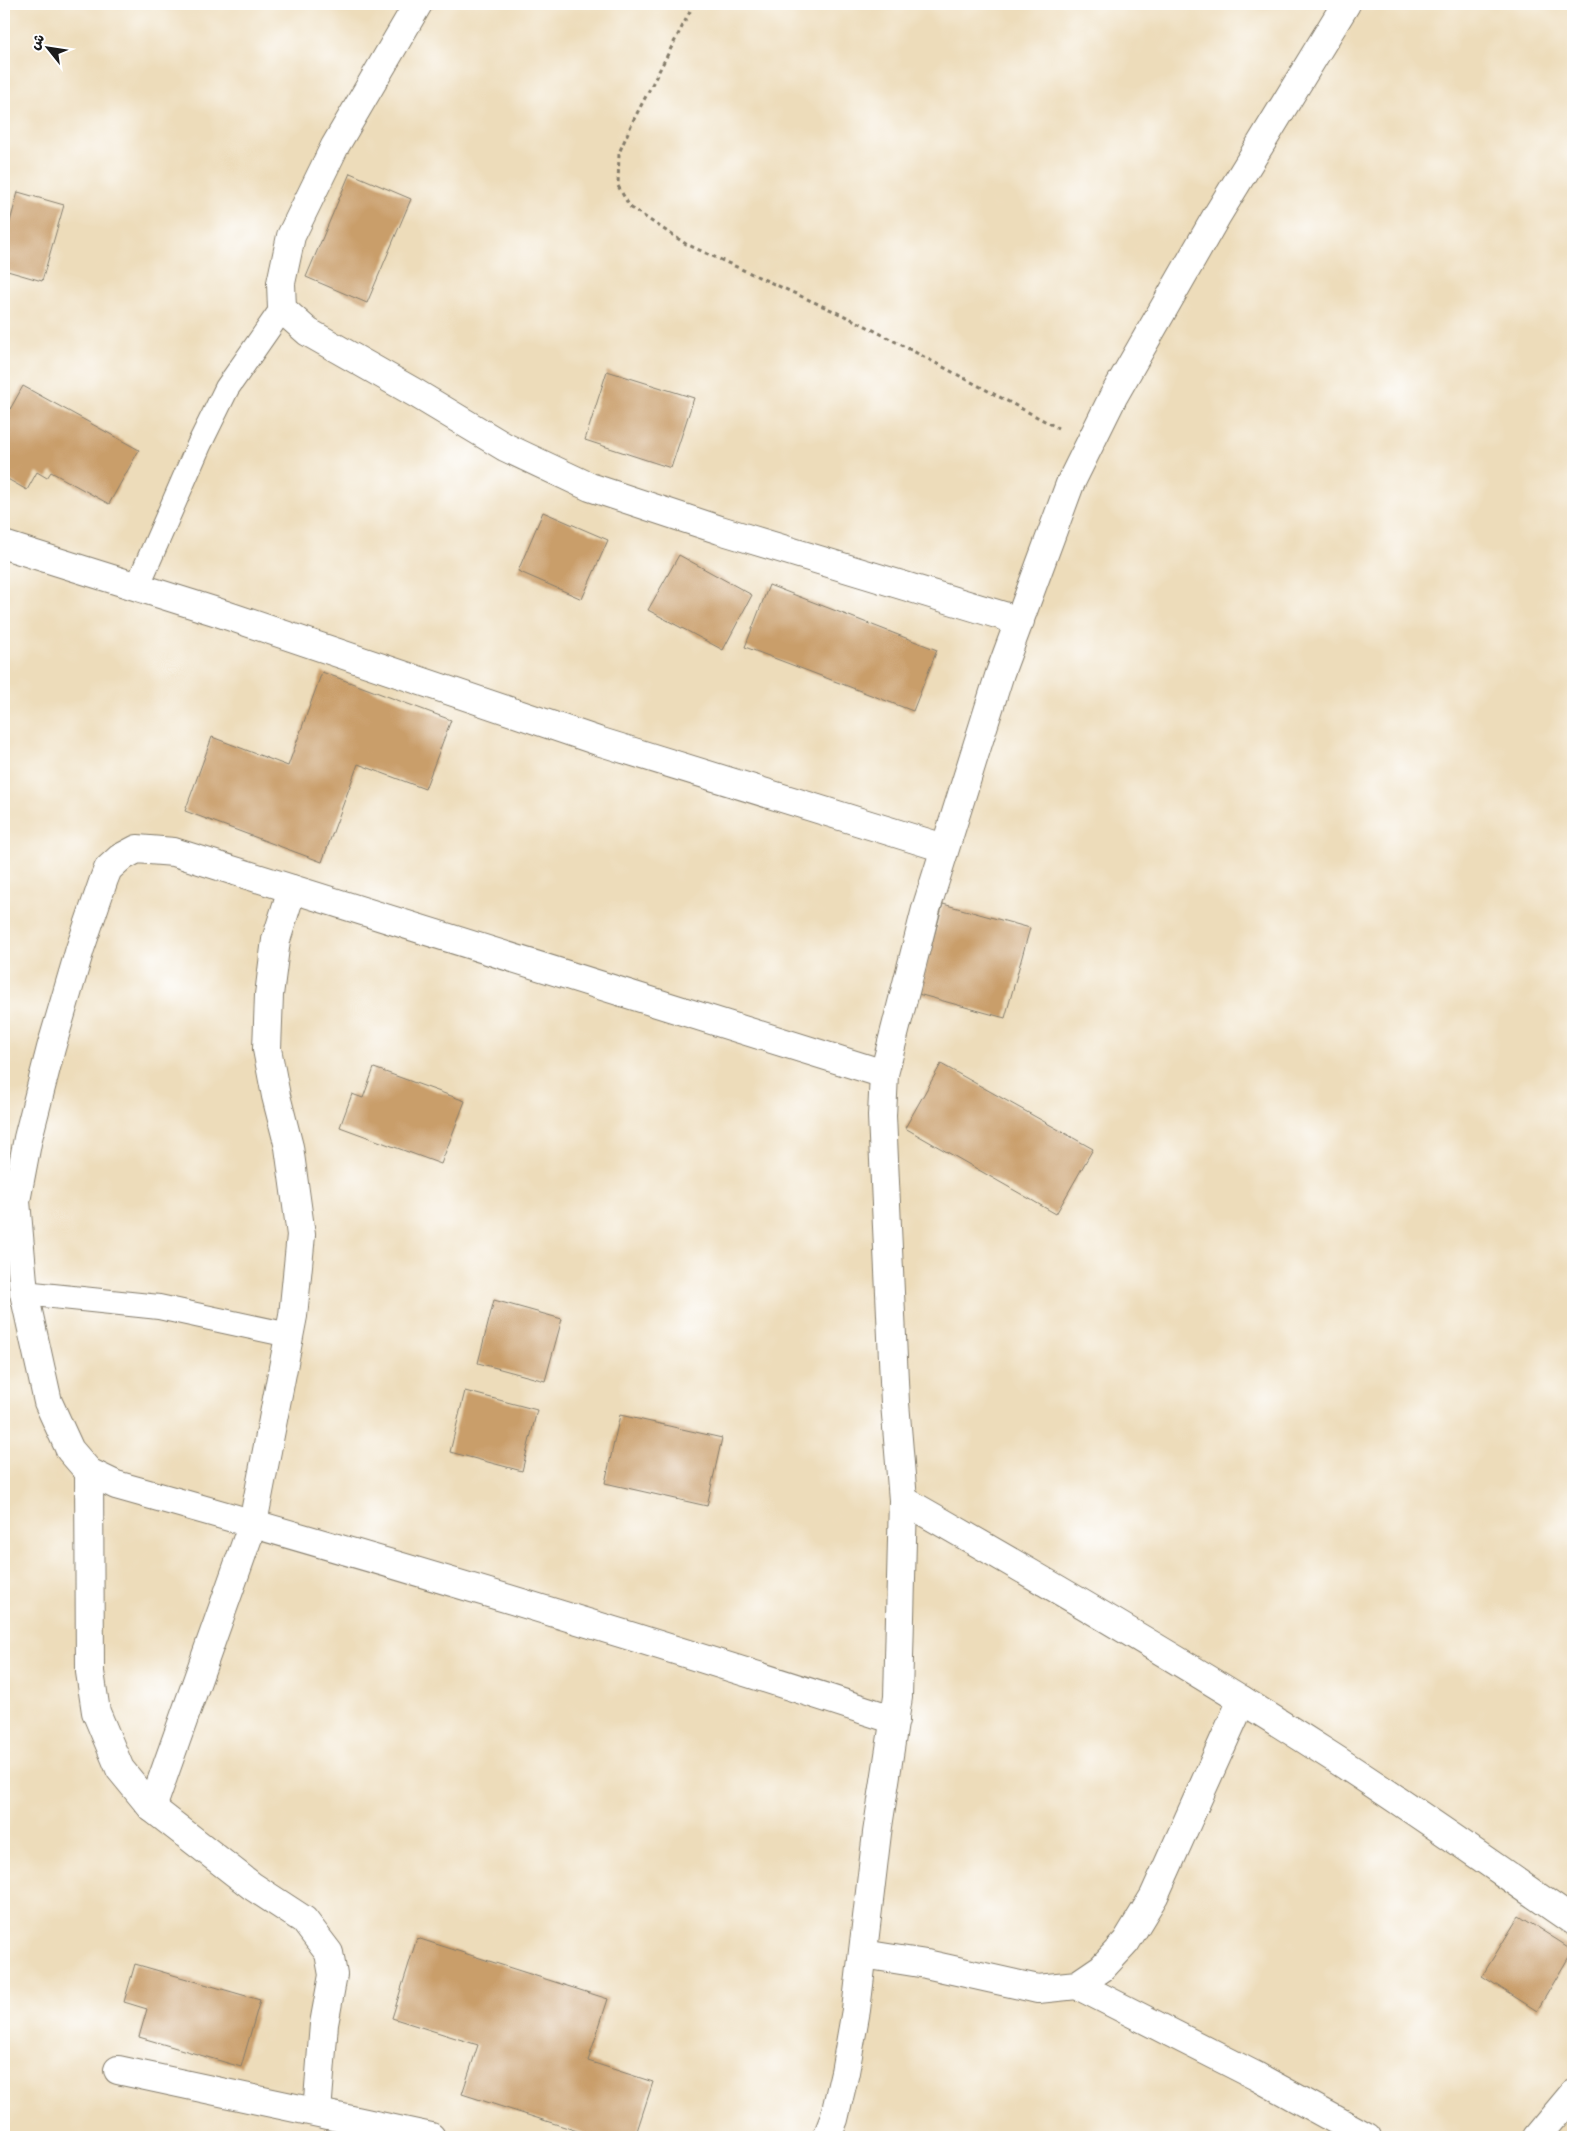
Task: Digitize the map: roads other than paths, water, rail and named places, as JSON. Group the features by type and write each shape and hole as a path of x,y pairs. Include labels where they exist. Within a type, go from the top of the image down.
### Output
{"street":[{"path":"418,4 335,146 291,236 281,283 282,309 308,332 506,447 590,487 720,530 1020,621"},
{"path":"827,2137 834,2119 845,2072 863,1954 877,1833 898,1697 903,1500 887,1240 882,1116 884,1074 918,937 944,848 1000,673 1070,484 1113,396 1216,217 1346,4"},
{"path":"4,545 137,587 598,741 944,848"},
{"path":"884,1074 174,852 158,849 136,849 120,858 108,870 80,949 28,1138 16,1201 24,1293 48,1402 70,1450 89,1472 116,1485 253,1523 552,1611 895,1720"},
{"path":"152,1808 253,1523 289,1335 301,1235 289,1147 276,1096 268,1050 269,995 276,940 292,889"},
{"path":"89,1472 90,1662 96,1712 120,1769 152,1808 252,1886 304,1920 329,1953 332,1975 324,2024 317,2112"},
{"path":"903,1500 1149,1642 1326,1752 1573,1921"},
{"path":"863,1954 926,1964 1038,1989 1076,1986 1102,1968 1126,1942 1154,1896 1242,1700"},
{"path":"1076,1986 1256,2076 1367,2137"},
{"path":"118,2070 430,2137"},
{"path":"1537,2137 1573,2094"}],"lane":[{"path":"137,587 199,445 227,388 282,309"},
{"path":"24,1293 159,1308 289,1335"}]}
